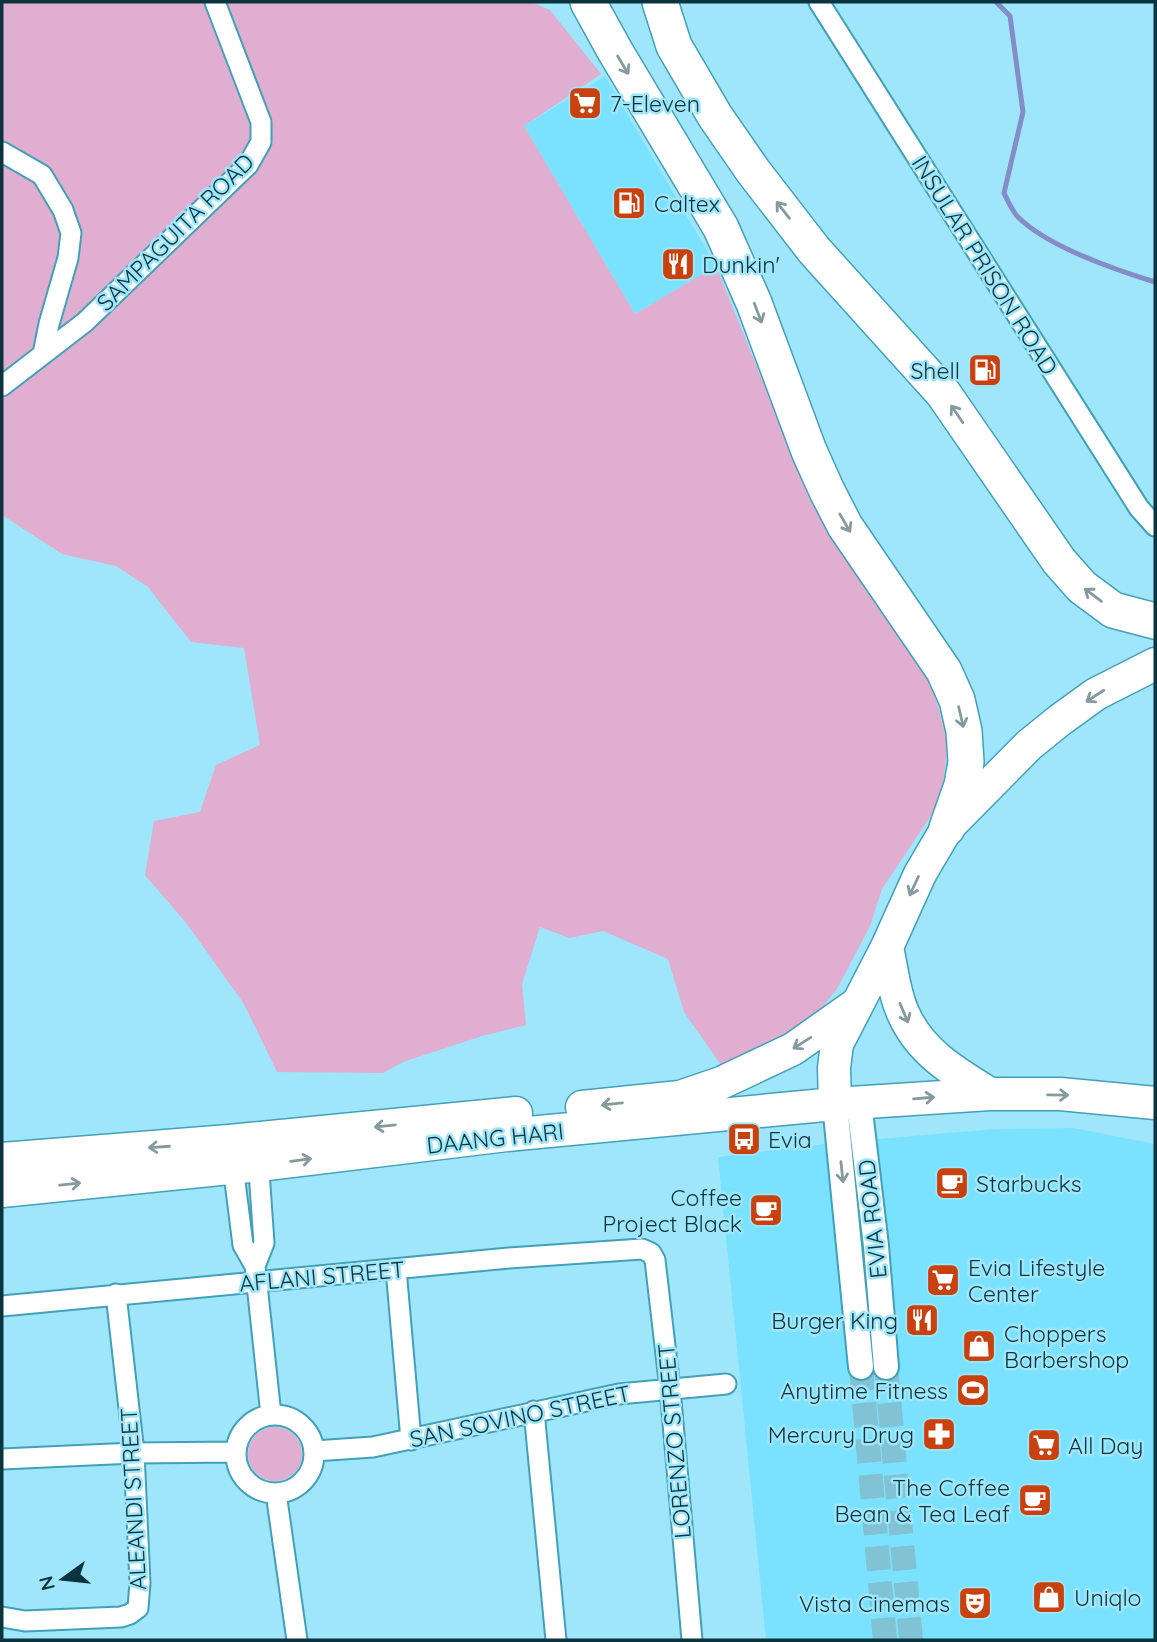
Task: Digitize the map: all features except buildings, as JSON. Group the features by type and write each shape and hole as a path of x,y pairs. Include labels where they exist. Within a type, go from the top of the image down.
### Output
{"highway":[{"path":"588,2 721,228 754,303 809,451 845,526 944,671 957,700 964,731 966,762 962,785 947,828"},
{"path":"660,2 674,46 715,117 753,171 814,250 943,393 1059,561 1082,587 1113,610 1155,621"}],"main road":[{"name":"DAANG HARI","path":"2,1191 244,1153 680,1097 758,1067 793,1049 858,1003 920,874 947,828 1029,746 1060,720 1096,694 1155,664"},
{"path":"887,947 903,1015 920,1041 936,1059 990,1094"},
{"name":"EVIA ROAD","path":"843,1097 837,1044 858,1003"},
{"name":"DAANG HARI","path":"2,1159 244,1153 507,1135 843,1097 1071,1095 1151,1104"},
{"path":"680,1097 843,1097"}],"street":[{"name":"SAMPAGUITA ROAD","path":"2,386 85,322 248,165 261,142 261,122 215,2"},
{"name":"INSULAR PRISON ROAD","path":"819,2 1131,496 1155,526"},
{"path":"2,152 42,175 63,210 71,233 68,258 43,354"},
{"name":"EVIA ROAD","path":"843,1097 876,1247 886,1367"},
{"name":"EVIA ROAD","path":"843,1097 861,1367"},
{"path":"244,1153 243,1245 256,1274 271,1415"},
{"name":"AFLANI STREET","path":"2,1306 116,1294 256,1274 396,1269 642,1249"},
{"name":"LORENZO STREET","path":"642,1249 650,1253 655,1260 670,1389 692,1640"},
{"path":"396,1269 411,1440"},
{"name":"ALEANDI STREET","path":"2,1617 25,1621 121,1617 138,1608 140,1583 134,1453 116,1294"},
{"name":"SAN SOVINO STREET","path":"314,1451 373,1447 411,1440 619,1394 726,1384"},
{"path":"534,1411 556,1640"},
{"path":"271,1415 282,1415 300,1424 307,1432 314,1451 313,1462 304,1480 296,1487 276,1493 265,1491 247,1481 241,1472 236,1452 241,1434 247,1427 254,1421 271,1415"},
{"path":"2,1459 236,1452"},
{"path":"276,1493 297,1640"}],"shaded area":[{"path":"2,2 531,2 550,10 601,74 524,126 635,314 716,266 794,451 929,675 948,743 942,790 936,808 882,889 870,926 837,989 819,1011 794,1030 721,1065 684,1012 668,959 603,931 569,938 540,927 522,984 526,1025 482,1036 403,1062 383,1073 277,1072 244,1004 187,924 145,875 154,821 200,812 216,765 260,745 244,648 191,642 148,587 116,566 62,554 2,515"},
{"path":"605,76 716,266 635,314 524,126"},
{"name":"Evia Lifestyle Center","path":"1074,1128 1155,1144 1155,1640 766,1640 718,1157 832,1143 995,1129"},
{"path":"275,1427 294,1435 302,1454 294,1473 275,1481 256,1473 248,1454 256,1435"}],"waterway":[{"path":"996,2 1010,16 1023,112 1004,193 1012,209 1018,217 1046,238 1102,264 1155,282"}],"tunnel":[{"path":"861,1367 885,1640"},
{"path":"886,1367 911,1640"}],"place":[{"name":"7-Eleven","path":"585,103"},
{"name":"Caltex","path":"629,203"},
{"name":"Dunkin'","path":"678,264"},
{"name":"Shell","path":"985,370"},
{"name":"Evia","path":"744,1139"},
{"name":"Starbucks","path":"952,1183"},
{"name":"Coffee Project Black","path":"766,1210"},
{"name":"Evia Lifestyle Center","path":"943,1280"},
{"name":"Burger King","path":"922,1320"},
{"name":"Choppers Barbershop","path":"979,1346"},
{"name":"Anytime Fitness","path":"973,1390"},
{"name":"Mercury Drug","path":"939,1434"},
{"name":"All Day","path":"1044,1445"},
{"name":"The Coffee Bean & Tea Leaf","path":"1035,1500"},
{"name":"Uniqlo","path":"1049,1597"},
{"name":"Vista Cinemas","path":"975,1603"}]}
